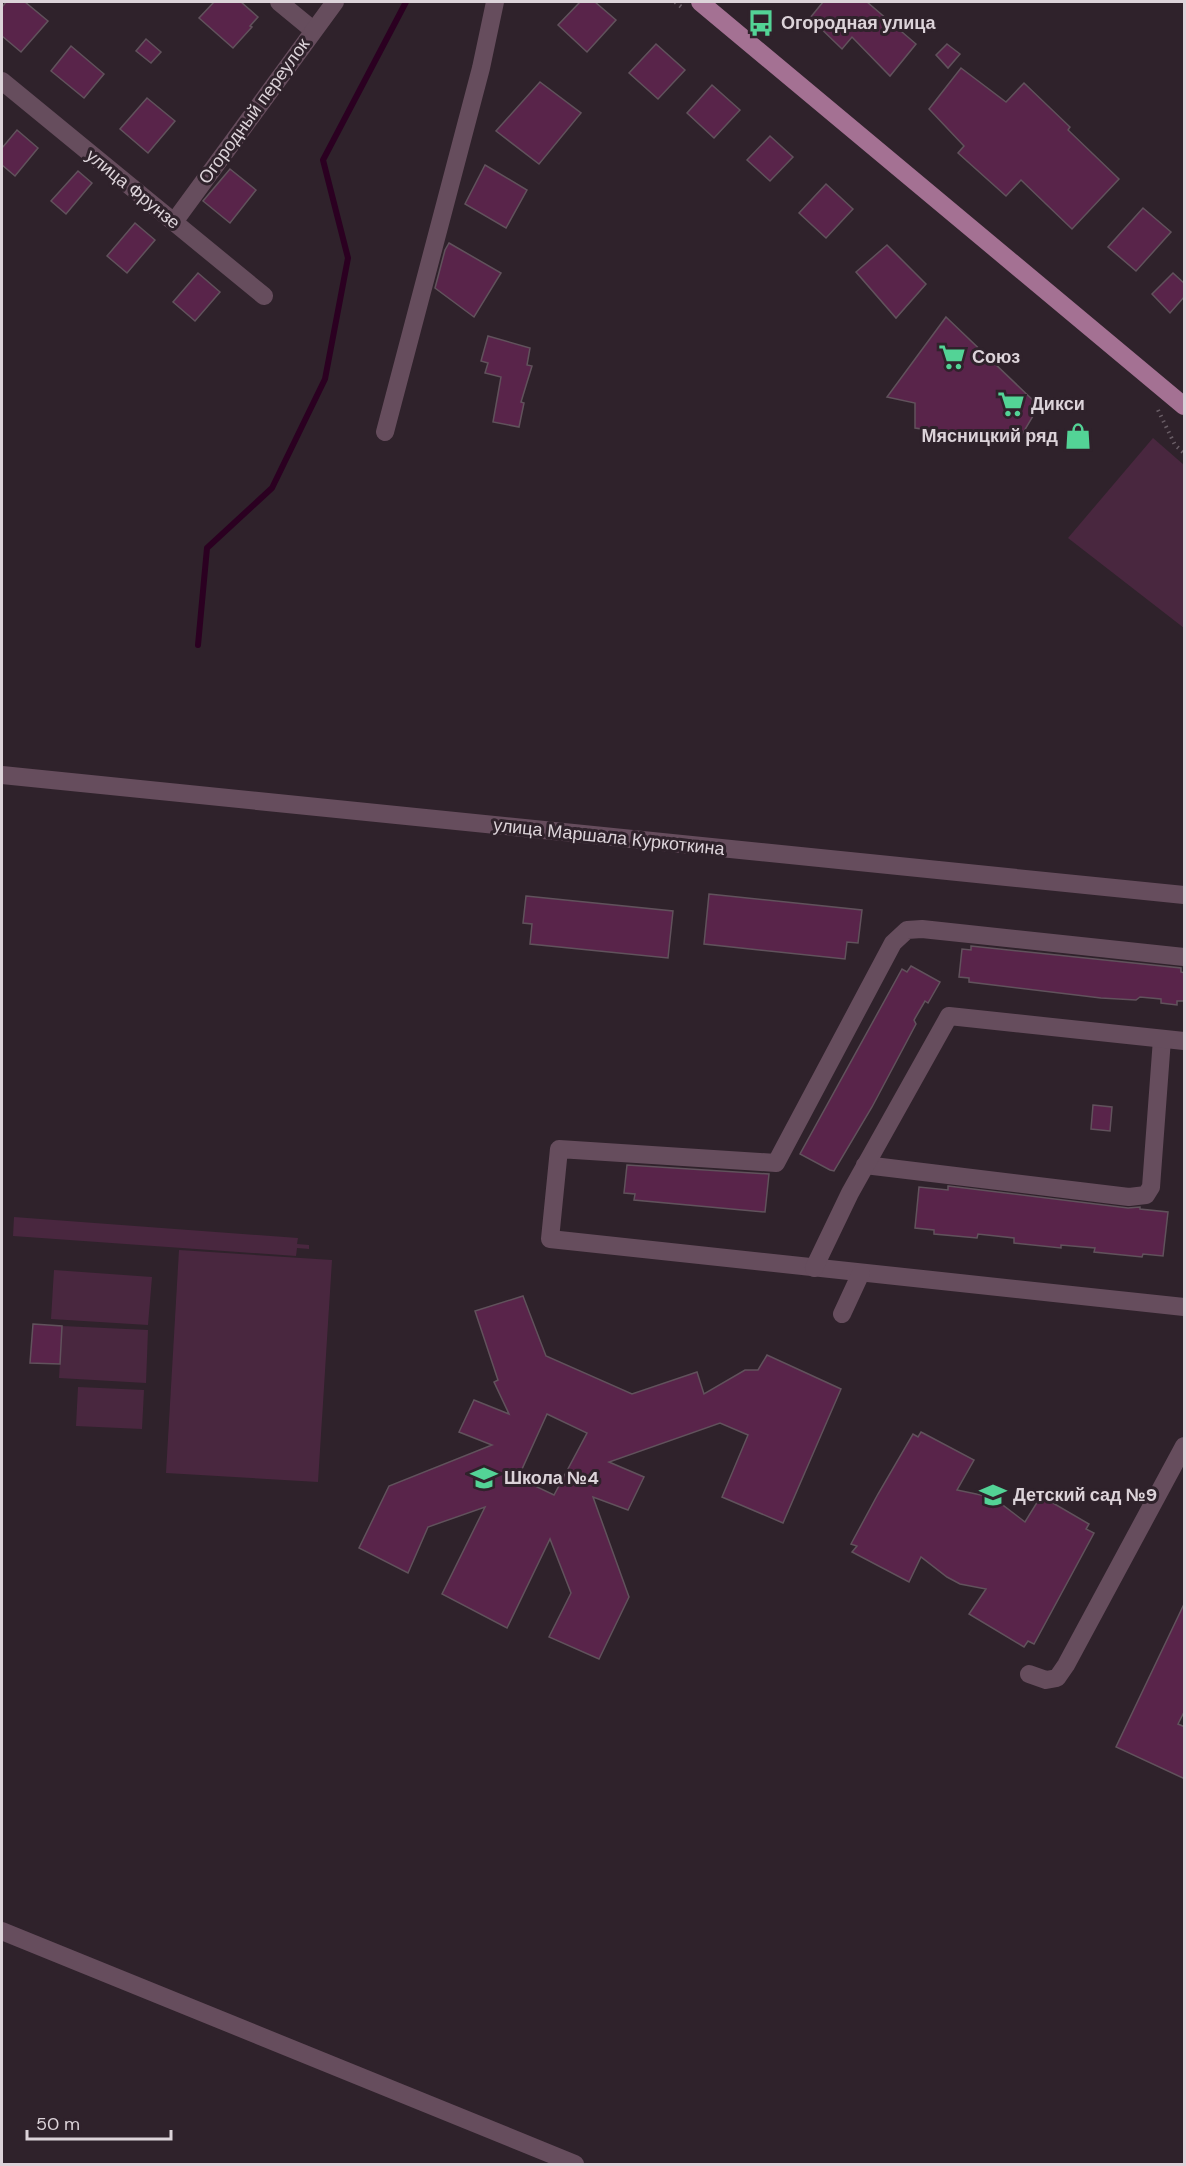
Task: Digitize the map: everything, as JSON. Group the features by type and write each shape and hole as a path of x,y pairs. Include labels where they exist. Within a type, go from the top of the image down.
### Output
{"main road":[{"path":"700,2 1185,406"}],"street":[{"path":"279,2 313,30"},
{"name":"Огородный переулок","path":"174,222 335,2"},
{"path":"385,432 481,68 495,2"},
{"name":"улица Фрунзе","path":"2,81 264,296"},
{"name":"улица Маршала Куркоткина","path":"2,775 1185,895"},
{"path":"1185,957 922,929 907,930 893,942 776,1163 559,1149 550,1239 1185,1307"},
{"path":"814,1268 850,1193 949,1016 1185,1041"},
{"path":"865,1165 1129,1197 1146,1195 1151,1187 1162,1039"},
{"path":"842,1314 861,1273"},
{"path":"1029,1674 1046,1680 1057,1678 1066,1665 1185,1446"},
{"path":"2,1930 575,2164"}],"shaded area":[{"path":"1153,438 1184,465 1184,628 1068,538"},
{"path":"14,1217 298,1238 297,1244 309,1245 309,1249 297,1248 296,1256 13,1236"},
{"path":"179,1250 332,1260 318,1482 166,1473"},
{"path":"54,1270 152,1277 148,1325 51,1319"},
{"path":"62,1326 148,1330 146,1383 59,1378"},
{"path":"78,1387 144,1390 142,1429 76,1426"}],"building":[{"path":"6,2 25,2 48,21 21,52 2,36 2,7"},
{"path":"214,2 241,2 258,17 233,48 199,18"},
{"path":"580,2 595,2 616,20 587,52 558,25"},
{"path":"823,2 867,2 916,44 890,76 852,37 842,49 810,18"},
{"path":"146,39 161,52 151,63 136,51"},
{"path":"656,44 685,70 658,99 629,73"},
{"path":"947,44 960,54 948,68 936,55"},
{"path":"71,46 104,74 84,98 51,71"},
{"path":"961,68 1006,102 1024,83 1119,179 1072,229 1021,180 1006,196 958,153 964,146 929,109"},
{"path":"540,82 581,113 539,164 496,131"},
{"path":"712,85 740,110 714,138 687,113"},
{"path":"147,98 175,121 148,153 120,129"},
{"path":"17,130 38,148 15,176 2,165 2,148"},
{"path":"770,136 793,157 770,181 747,160"},
{"path":"485,165 527,190 506,228 465,204"},
{"path":"230,169 256,190 230,223 203,201"},
{"path":"78,171 92,183 66,214 51,201"},
{"path":"826,184 853,209 826,238 799,213"},
{"path":"1143,208 1171,232 1136,271 1108,247"},
{"path":"135,223 155,240 127,273 107,256"},
{"path":"449,243 501,273 474,317 435,288"},
{"path":"887,245 926,284 896,318 856,272"},
{"path":"198,273 220,292 195,321 173,302"},
{"path":"1173,273 1185,284 1185,296 1170,313 1152,294"},
{"name":"Союз","path":"946,317 1039,406 1017,443 915,428 915,403 887,397"},
{"path":"488,336 530,348 527,365 532,366 521,402 524,403 519,427 493,422 501,377 485,373 488,363 481,361"},
{"path":"709,894 862,910 858,943 847,942 845,959 704,944"},
{"path":"526,896 673,911 668,958 530,944 532,924 523,923"},
{"path":"971,946 1181,968 1181,972 1185,973 1185,1001 1177,1001 1177,1005 1161,1003 1161,999 1101,998 969,982 969,978 959,977 962,949 971,950"},
{"path":"911,966 940,982 928,1003 925,1001 914,1020 916,1024 872,1107 834,1171 830,1170 800,1154 902,969 907,972"},
{"path":"1093,1105 1112,1107 1110,1131 1091,1129"},
{"path":"627,1165 769,1174 765,1212 634,1200 635,1194 624,1193"},
{"path":"948,1186 1168,1212 1163,1256 1143,1254 1142,1257 1094,1252 1095,1248 1061,1245 1061,1248 1014,1243 1014,1238 978,1234 977,1238 934,1234 934,1230 915,1228 919,1187 948,1190"},
{"path":"523,1296 546,1356 632,1394 697,1372 704,1394 745,1370 758,1370 767,1355 841,1389 783,1523 722,1497 748,1435 720,1423 609,1462 644,1477 628,1510 593,1497 629,1597 599,1659 549,1637 571,1593 550,1539 507,1628 442,1594 485,1507 428,1527 408,1573 359,1548 389,1486 492,1445 459,1432 474,1400 509,1414 494,1382 498,1380 475,1311","holes":["547,1414 587,1433 554,1495 518,1478"]},
{"path":"33,1324 62,1326 60,1364 30,1363"},
{"path":"921,1432 974,1460 957,1490 981,1495 1000,1503 1025,1522 1041,1496 1089,1524 1086,1529 1094,1533 1034,1644 1028,1641 1024,1647 969,1614 986,1589 960,1584 921,1557 909,1582 852,1552 857,1546 851,1544 878,1494 913,1434 918,1437"},
{"path":"1185,1602 1185,1710 1178,1724 1185,1727 1185,1779 1116,1747"}],"waterway":[{"path":"198,645 207,548 272,488 325,379 348,258 323,160 406,2"}],"place":[{"name":"Огородная улица","path":"761,23"},
{"name":"Союз","path":"952,357"},
{"name":"Дикси","path":"1011,404"},
{"name":"Мясницкий ряд","path":"1078,436"},
{"name":"Школа №4","path":"484,1478"},
{"name":"Детский сад №9","path":"993,1495"}]}
